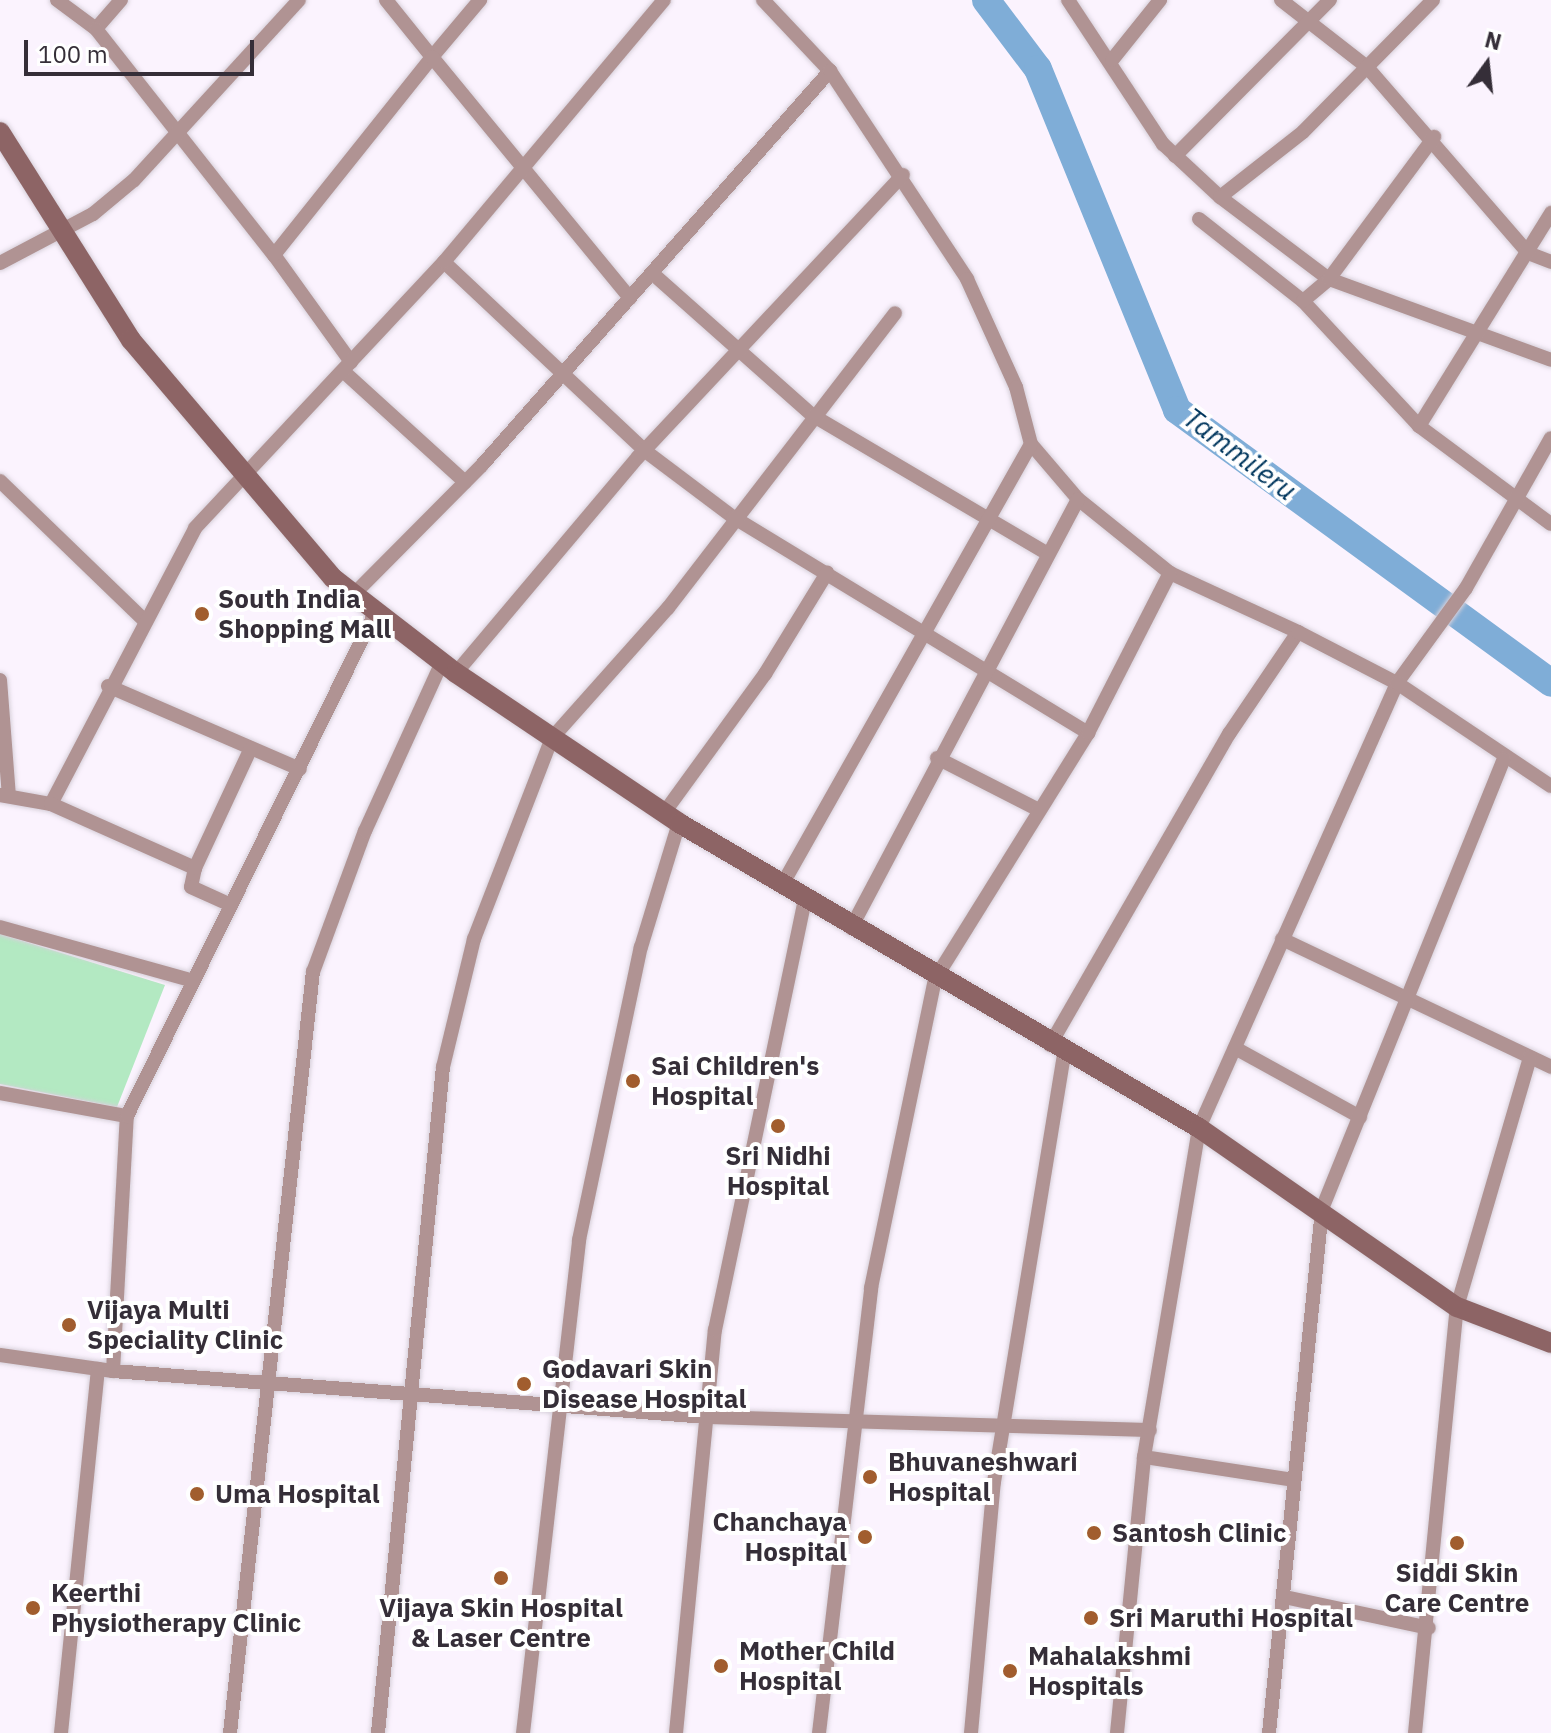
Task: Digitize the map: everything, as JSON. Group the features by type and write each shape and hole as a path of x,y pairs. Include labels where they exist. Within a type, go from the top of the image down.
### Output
{"main road":[{"path":"0,132 64,227 131,340 241,478 354,594 449,667 672,818 935,979 1199,1128 1322,1209 1457,1307 1551,1343"}],"street":[{"path":"57,0 96,29 274,255 347,366 465,482"},
{"path":"96,29 121,0"},
{"path":"0,263 93,214 179,135 299,0"},
{"path":"386,0 522,174 630,298"},
{"path":"274,255 480,0"},
{"path":"51,804 108,686 195,528 444,262 522,174 664,0"},
{"path":"763,0 830,71 903,175 967,279 1016,387 1031,444 1078,499 1170,573 1298,632 1397,683 1504,759 1551,786"},
{"path":"1068,0 1175,156 1220,197 1329,279 1475,336 1551,360"},
{"path":"1112,60 1160,0"},
{"path":"1281,0 1315,22 1367,67 1434,137 1528,253 1551,262"},
{"path":"1175,156 1315,22 1330,0"},
{"path":"1220,197 1303,132 1433,0"},
{"path":"354,594 465,482 561,369 630,298 830,71"},
{"path":"1303,301 1329,279 1434,137"},
{"path":"230,1733 265,1379 313,972 365,831 449,667 644,450 903,175"},
{"path":"1419,426 1551,213"},
{"path":"1199,219 1303,301 1419,426 1515,504 1551,524"},
{"path":"444,262 644,450 733,517 984,674 1088,733"},
{"path":"652,273 812,415 987,521 1048,554"},
{"path":"378,1733 443,1067 474,939 552,738 668,608 733,517 895,313"},
{"path":"1117,1733 1144,1457 1199,1128 1397,683 1414,668 1466,588 1551,438"},
{"path":"782,885 1031,444"},
{"path":"0,481 143,619"},
{"path":"851,928 937,758 1078,499"},
{"path":"523,1733 588,1193 672,818 827,573"},
{"path":"819,1733 877,1252 935,979 1088,733 1170,573"},
{"path":"61,1733 106,1370 127,1116 190,980 300,769 376,611"},
{"path":"971,1733 1003,1429 1057,1049 1229,734 1298,632"},
{"path":"0,680 4,796 51,804 195,868"},
{"path":"108,686 300,769"},
{"path":"231,905 191,887 195,868 251,748"},
{"path":"937,758 1039,810"},
{"path":"1269,1733 1322,1209 1504,759"},
{"path":"676,1733 707,1417 726,1264 805,899"},
{"path":"0,927 190,980"},
{"path":"1282,939 1404,1001 1551,1067"},
{"path":"1235,1048 1360,1117"},
{"path":"1415,1733 1429,1628 1457,1307 1530,1057"},
{"path":"0,1093 127,1116"},
{"path":"0,1355 106,1370 265,1379 409,1397 563,1408 856,1425 1150,1430"},
{"path":"1144,1457 1294,1480"},
{"path":"1285,1597 1429,1628"}],"green space":[{"path":"0,934 165,985 117,1107 0,1084"}],"waterway":[{"name":"Tammileru","path":"986,0 1038,69 1177,410 1551,683"}],"place":[{"name":"South India Shopping Mall","path":"202,614"},
{"name":"Sai Children's Hospital","path":"633,1081"},
{"name":"Sri Nidhi Hospital","path":"778,1126"},
{"name":"Vijaya Multi Speciality Clinic","path":"69,1325"},
{"name":"Godavari Skin Disease Hospital","path":"524,1384"},
{"name":"Bhuvaneshwari Hospital","path":"870,1477"},
{"name":"Uma Hospital","path":"197,1494"},
{"name":"Santosh Clinic","path":"1094,1533"},
{"name":"Chanchaya Hospital","path":"865,1537"},
{"name":"Siddi Skin Care Centre","path":"1457,1543"},
{"name":"Vijaya Skin Hospital & Laser Centre","path":"501,1578"},
{"name":"Keerthi Physiotherapy Clinic","path":"33,1608"},
{"name":"Sri Maruthi Hospital","path":"1091,1618"},
{"name":"Mother Child Hospital","path":"721,1666"},
{"name":"Mahalakshmi Hospitals","path":"1010,1671"}]}
